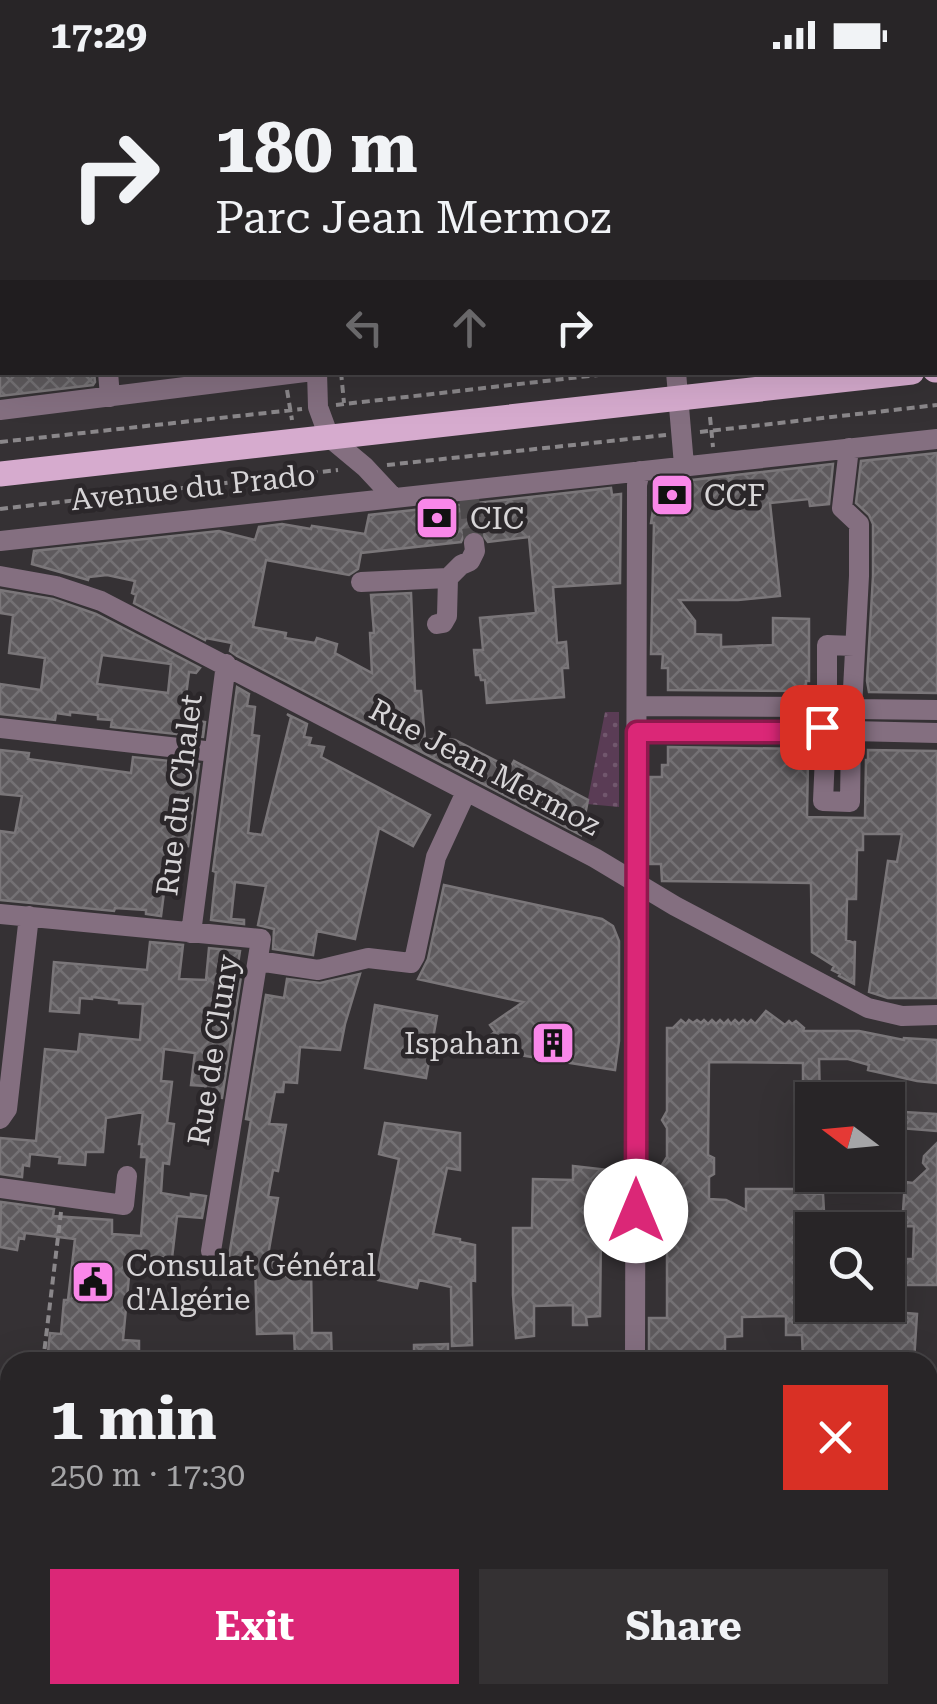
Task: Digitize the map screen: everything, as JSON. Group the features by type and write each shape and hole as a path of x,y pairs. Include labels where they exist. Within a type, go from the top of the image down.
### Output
{"main road":[{"name":"Avenue du Prado","path":"0,474 329,437 678,385 858,375"}],"street":[{"path":"108,375 110,397"},
{"path":"0,410 282,375"},
{"path":"318,375 318,407 329,437"},
{"path":"678,385 684,465"},
{"name":"Avenue du Prado","path":"329,437 366,467 393,498"},
{"name":"Avenue du Prado","path":"0,541 393,498 469,494 684,465 937,438"},
{"path":"850,448 842,508 859,524 859,576 850,802 823,801 825,732 820,722 826,706 827,646 854,646"},
{"path":"635,1352 640,471"},
{"path":"361,582 448,578 470,561 474,543"},
{"name":"Rue Jean Mermoz","path":"0,576 56,586 101,601 594,858 868,1008 902,1016 937,1015"},
{"path":"437,624 444,623 447,616 448,578"},
{"name":"Rue du Chalet","path":"191,933 226,664"},
{"path":"637,706 826,706 843,702 852,708 937,710"},
{"path":"0,728 214,752"},
{"path":"637,732 825,732 841,738 852,732 937,733"},
{"path":"258,961 318,970 368,958 411,963 436,857 466,792"},
{"name":"Rue de Cluny","path":"0,914 261,939 212,1251"},
{"path":"0,1119 7,1109 29,916"},
{"path":"0,1188 124,1204 126,1176"}],"path":[{"path":"341,375 344,404"},
{"path":"0,509 937,405"},
{"path":"44,1352 58,1235"}],"shaded area":[{"path":"605,712 619,712 619,807 587,804"}],"building":[{"path":"0,375 94,375 93,385 0,396"},
{"path":"937,453 937,693 869,692 873,524 856,503 861,461"},
{"path":"833,464 829,504 810,506 809,499 770,503 780,596 679,600 695,621 695,634 721,635 721,647 773,645 773,618 809,619 806,691 668,690 668,668 662,668 663,654 651,654 651,523 657,484"},
{"path":"611,488 612,495 621,494 620,583 553,587 557,643 566,642 568,668 562,668 564,697 487,703 485,680 476,675 474,650 483,650 480,618 536,613 529,537 488,542 480,531 471,530 461,542 361,553 358,569 349,575 266,560 253,627 286,633 285,638 315,643 317,638 337,644 335,653 372,673 371,595 411,593 415,691 421,691 425,740 455,740 510,768 514,761 588,800 581,835 237,656 230,651 232,643 205,640 134,603 135,581 107,575 88,580 32,564 34,551 219,531 255,540 259,527 282,524 365,534 369,515"},
{"path":"0,590 53,599 96,614 200,668 196,673 189,672 183,719 205,722 203,737 111,727 112,720 98,719 98,715 56,713 55,720 0,714 0,684 41,690 45,658 9,653 13,615 0,613","holes":["102,655 171,664 168,693 97,684"]},
{"path":"237,687 249,694 247,706 255,707 252,735 259,736 248,833 262,835 291,717 287,714 307,724 304,737 311,738 309,745 324,747 321,757 430,815 413,846 379,828 355,939 317,931 313,955 273,949 274,929 258,925 266,886 235,882 231,919 244,920 244,924 211,920 216,872 213,871"},
{"path":"668,747 805,749 807,817 865,818 868,750 937,751 937,998 888,998 869,992 888,861 897,862 902,834 863,834 863,850 857,850 856,899 847,899 846,940 855,941 854,984 812,952 811,883 662,881 661,864 650,864 650,777 662,777 662,765 668,765"},
{"path":"0,750 29,753 28,759 131,773 133,757 199,764 188,846 181,845 178,878 166,876 161,916 146,914 146,910 114,911 0,900 0,831 15,833 22,796 0,794"},
{"path":"444,885 602,919 613,926 619,941 619,1041 615,1070 493,1051 488,1037 495,1032 490,1025 523,1002 418,979 428,959"},
{"path":"150,942 183,945 179,979 206,980 209,948 240,951 237,970 242,970 222,1098 204,1096 206,1086 191,1085 195,1053 164,1049 161,1081 172,1082 167,1123 174,1124 169,1164 163,1163 161,1193 206,1196 202,1218 177,1216 172,1258 131,1255 123,1340 139,1341 139,1352 48,1352 50,1333 61,1334 75,1239 25,1233 24,1239 19,1238 17,1250 0,1247 1,1202 54,1209 53,1216 112,1220 112,1234 141,1236 147,1157 141,1157 139,1144 143,1112 106,1118 103,1152 86,1152 85,1165 59,1163 60,1157 30,1154 22,1177 0,1174 0,1138 36,1141 45,1049 78,1052 80,1034 140,1040 143,1004 92,997 80,998 79,1013 50,1011 54,962 147,970"},
{"path":"360,974 340,1050 300,1047 297,1083 284,1082 283,1092 275,1092 269,1124 286,1125 278,1171 273,1170 268,1197 278,1198 267,1261 311,1267 312,1333 331,1333 332,1352 295,1352 294,1333 257,1334 255,1260 229,1257 266,995 284,998 287,979 320,983"},
{"path":"375,1005 437,1016 426,1078 365,1068"},
{"path":"766,1011 785,1025 796,1021 803,1031 859,1031 904,1040 937,1040 937,1083 868,1070 869,1065 848,1059 819,1059 820,1082 803,1082 803,1063 709,1062 708,1155 714,1158 714,1174 709,1177 709,1199 726,1200 746,1210 746,1189 795,1189 823,1194 824,1212 795,1212 795,1322 905,1322 905,1313 917,1314 915,1352 803,1352 802,1335 786,1335 786,1316 742,1317 742,1336 725,1337 725,1352 649,1352 649,1318 667,1318 667,1241 662,1241 662,1201 667,1201 662,1165 667,1157 667,1128 662,1120 667,1111 667,1028 681,1020 686,1024 689,1020 704,1020 708,1024 712,1020 716,1024 720,1020 724,1024 728,1020 731,1024 735,1020 739,1024 743,1020 747,1024 751,1020 755,1024"},
{"path":"905,1112 937,1114 937,1131 905,1128"},
{"path":"385,1123 460,1133 460,1170 447,1168 433,1234 475,1245 472,1345 452,1346 451,1287 419,1280 417,1288 378,1280 399,1159 379,1154"},
{"path":"937,1143 937,1285 905,1285 905,1259 913,1259 914,1226 905,1226 905,1212 824,1212 903,1211 905,1182 913,1183 928,1169 923,1163 924,1156"},
{"path":"573,1166 618,1171 617,1232 601,1232 600,1316 586,1317 587,1325 573,1325 573,1305 534,1306 534,1336 516,1338 513,1228 532,1228 533,1179 573,1180"},
{"path":"448,1344 448,1352 414,1352 414,1345"}],"tunnel":[{"path":"469,498 474,543"}],"place":[{"name":"CCF","path":"672,495"},
{"name":"CIC","path":"437,518"},
{"name":"Ispahan","path":"553,1043"},
{"name":"Consulat Général d'Algérie","path":"93,1282"}],"route":[{"path":"636,1211 637,732 825,732 822,727"}]}
